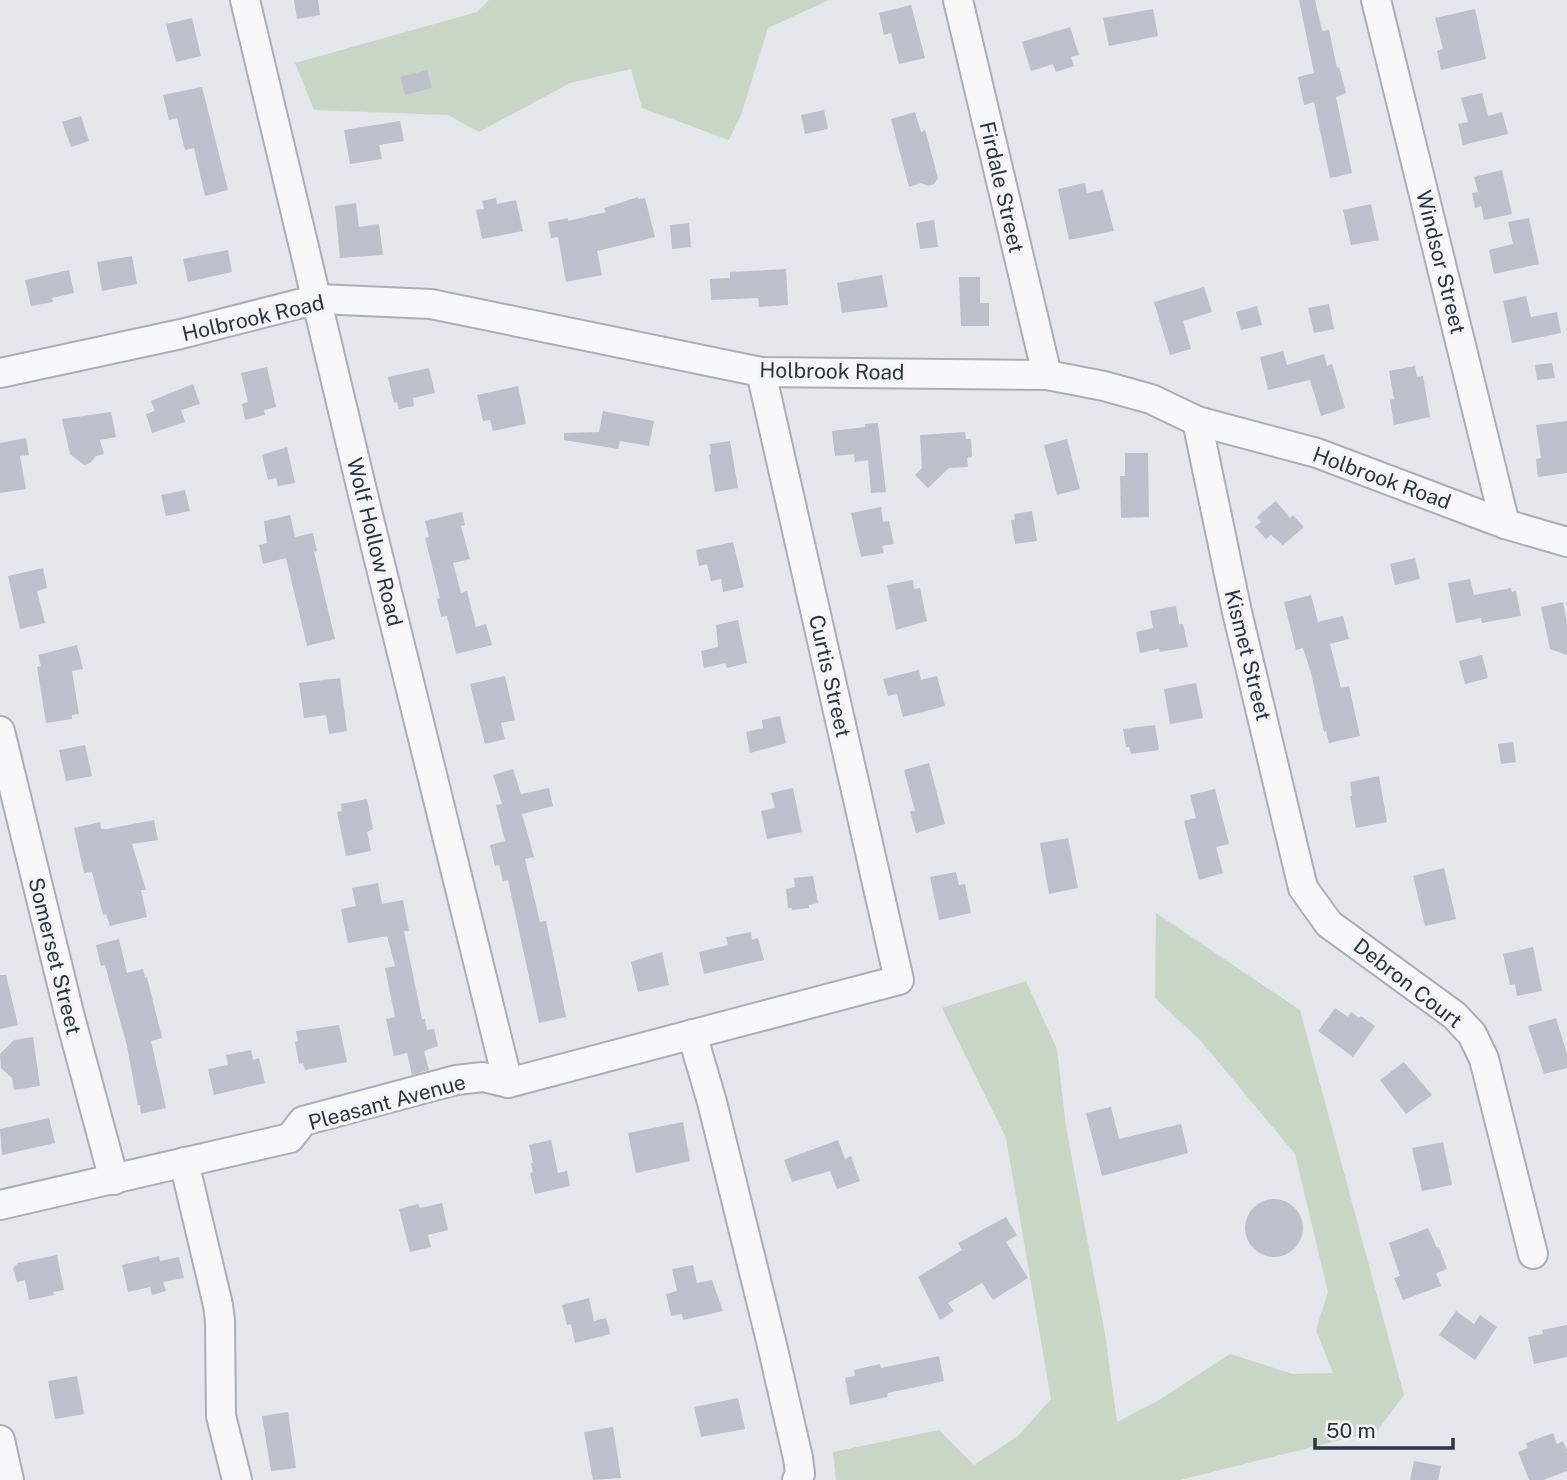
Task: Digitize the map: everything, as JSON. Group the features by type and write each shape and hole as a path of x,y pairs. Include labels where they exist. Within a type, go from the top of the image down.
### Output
{"street":[{"name":"Wolf Hollow Road","path":"245,0 508,1083"},
{"name":"Firdale Street","path":"958,0 1046,375"},
{"name":"Windsor Street","path":"1376,0 1505,524"},
{"name":"Holbrook Road","path":"0,373 181,334 318,299 431,304 761,372 1046,375 1104,386 1151,399 1197,421 1317,453 1505,524 1567,542"},
{"name":"Curtis Street","path":"761,372 899,980"},
{"name":"Kismet Street","path":"1197,421 1237,612 1303,888"},
{"name":"Somerset Street","path":"0,731 69,1017 114,1180"},
{"name":"Debron Court","path":"1303,888 1329,923 1454,1015 1472,1034 1484,1059 1533,1254"},
{"name":"Pleasant Avenue","path":"0,1205 290,1138 303,1121 456,1080 483,1077 508,1083 899,980"},
{"path":"692,1034 712,1102 772,1345 798,1458 800,1474 797,1480"},
{"path":"184,1162 218,1305 221,1416 237,1480"},
{"path":"0,1440 9,1480"}],"green space":[{"path":"489,0 829,0 768,28 741,115 729,140 642,108 631,69 570,83 479,132 448,115 314,110 295,63 477,12"},
{"path":"1156,913 1300,1010 1404,1395 1377,1431 1180,1480 836,1480 833,1452 939,1430 974,1465 1018,1436 1051,1399 1006,1138 942,1008 1026,981 1057,1049 1066,1127 1105,1334 1117,1422 1159,1400 1230,1354 1293,1374 1333,1373 1316,1330 1328,1292 1295,1154 1200,1040 1155,998"}],"building":[{"path":"294,0 318,0 320,15 297,19"},
{"path":"1299,0 1315,0 1322,31 1329,30 1337,68 1339,67 1346,93 1336,97 1352,173 1330,178 1314,102 1304,105 1298,77 1314,73"},
{"path":"911,5 925,58 899,64 891,33 884,35 879,13"},
{"path":"1153,9 1158,36 1109,46 1103,18"},
{"path":"1475,9 1486,59 1441,70 1437,51 1443,49 1435,18"},
{"path":"192,18 201,56 176,62 166,24"},
{"path":"1070,27 1079,55 1071,57 1074,66 1056,72 1053,64 1031,71 1022,42"},
{"path":"427,70 432,88 405,95 400,77"},
{"path":"202,87 228,190 205,196 194,148 185,150 177,118 169,120 163,95"},
{"path":"1482,93 1488,116 1502,112 1508,134 1463,145 1458,124 1468,122 1461,98"},
{"path":"824,110 828,129 805,134 801,115"},
{"path":"915,112 921,132 925,130 938,178 934,184 928,186 921,183 909,187 891,119"},
{"path":"81,116 89,141 71,147 62,122"},
{"path":"400,121 404,141 379,145 382,159 350,164 344,130"},
{"path":"1502,170 1512,214 1484,220 1481,206 1475,208 1472,193 1478,192 1474,177"},
{"path":"1085,183 1087,193 1103,190 1114,231 1069,240 1058,189"},
{"path":"638,197 645,198 655,237 597,251 602,275 566,282 558,237 551,238 548,222 568,218 568,221 606,212 604,208"},
{"path":"496,198 497,204 516,200 523,231 482,239 476,210 484,209 482,201"},
{"path":"356,203 359,227 379,224 383,255 340,258 335,206"},
{"path":"1371,204 1379,240 1351,245 1343,210"},
{"path":"1529,218 1539,264 1494,274 1489,250 1513,244 1508,222"},
{"path":"934,220 938,247 920,249 916,223"},
{"path":"689,223 691,247 672,249 670,225"},
{"path":"228,250 232,272 188,282 183,259"},
{"path":"132,256 137,284 102,291 97,262"},
{"path":"786,269 788,305 759,307 758,298 711,300 710,279 730,278 730,272"},
{"path":"69,270 74,293 52,298 53,302 31,306 25,280"},
{"path":"882,275 888,307 842,313 837,283"},
{"path":"959,277 980,277 980,303 989,303 989,326 961,326"},
{"path":"1204,287 1212,312 1183,321 1191,349 1170,355 1154,302"},
{"path":"1526,296 1531,317 1557,312 1561,333 1512,343 1503,301"},
{"path":"1329,304 1334,329 1314,333 1308,308"},
{"path":"1257,306 1262,325 1241,330 1236,312"},
{"path":"1283,351 1287,365 1324,354 1327,366 1332,364 1345,408 1321,416 1310,380 1268,390 1260,357"},
{"path":"1552,363 1555,378 1537,380 1535,365"},
{"path":"1415,366 1417,377 1423,376 1430,417 1394,425 1390,400 1394,399 1389,371"},
{"path":"267,367 276,407 264,410 265,415 245,420 242,404 248,402 241,373"},
{"path":"429,368 435,393 413,398 414,406 399,409 397,402 394,403 388,377"},
{"path":"193,384 200,404 181,410 185,422 152,433 146,414 155,411 151,401"},
{"path":"518,386 526,424 493,431 490,420 483,421 477,395"},
{"path":"603,411 654,421 649,446 620,441 618,449 564,440 564,433 599,432"},
{"path":"111,412 116,437 100,440 104,454 96,456 84,465 70,454 62,419"},
{"path":"1567,421 1567,473 1538,477 1536,459 1541,458 1536,425"},
{"path":"878,423 886,492 871,493 868,460 855,462 854,454 835,456 832,431"},
{"path":"965,432 966,439 971,439 972,457 967,458 968,467 949,468 928,488 915,475 922,468 920,435"},
{"path":"26,438 29,455 20,456 26,489 0,493 0,443"},
{"path":"1067,439 1080,489 1057,495 1044,445"},
{"path":"730,441 738,488 715,492 709,455 710,444"},
{"path":"287,447 295,483 278,486 276,478 268,480 262,455"},
{"path":"1125,453 1148,453 1149,517 1121,518 1120,476 1125,476"},
{"path":"185,490 190,511 166,516 161,495"},
{"path":"1276,501 1290,518 1293,515 1304,527 1283,545 1271,535 1266,539 1255,527 1261,522 1257,517"},
{"path":"881,507 883,522 889,521 894,544 882,546 884,553 861,557 851,513"},
{"path":"1032,511 1037,541 1015,544 1011,520 1015,519 1014,514"},
{"path":"462,512 465,525 461,526 470,559 453,563 461,593 467,591 476,627 486,624 492,645 456,654 447,616 441,617 437,599 440,598 425,538 429,537 425,521"},
{"path":"290,515 295,537 313,533 317,551 314,552 335,639 307,646 286,558 263,564 259,545 267,543 264,521"},
{"path":"733,542 744,587 723,592 721,579 711,581 707,564 699,566 696,550"},
{"path":"1415,558 1420,579 1395,585 1390,564"},
{"path":"43,568 47,588 37,591 45,623 20,629 8,576"},
{"path":"1470,579 1474,595 1511,588 1512,592 1516,591 1521,616 1482,623 1481,618 1456,623 1448,583"},
{"path":"913,580 914,589 920,588 927,621 896,630 887,585"},
{"path":"1311,595 1318,622 1343,616 1349,639 1330,644 1341,688 1349,686 1360,736 1329,743 1326,731 1324,732 1311,673 1303,648 1296,650 1284,602"},
{"path":"1563,602 1567,622 1567,655 1550,649 1541,607"},
{"path":"1176,606 1179,624 1183,624 1188,647 1140,653 1136,632 1153,628 1150,611"},
{"path":"738,620 747,663 727,668 725,663 704,668 701,651 718,647 716,625"},
{"path":"77,645 83,669 72,671 79,714 72,715 72,719 46,723 37,667 41,666 38,655"},
{"path":"1482,655 1488,678 1465,684 1459,661"},
{"path":"919,670 921,680 937,676 945,706 903,717 897,694 888,696 883,679"},
{"path":"505,676 515,720 501,723 505,739 485,744 470,684"},
{"path":"340,678 347,731 329,734 326,715 304,718 299,683"},
{"path":"1196,683 1203,718 1170,724 1164,689"},
{"path":"780,716 786,743 750,753 746,732 763,728 762,720"},
{"path":"1155,725 1159,750 1131,754 1129,747 1126,747 1123,729"},
{"path":"1513,742 1516,762 1501,764 1498,744"},
{"path":"85,745 92,776 66,781 59,750"},
{"path":"929,763 945,824 916,833 910,811 915,811 904,770"},
{"path":"513,769 521,794 549,788 553,806 522,814 534,857 525,859 540,922 546,921 566,1017 539,1023 508,880 503,881 499,865 495,866 490,845 505,841 496,805 502,804 493,775"},
{"path":"1379,776 1387,822 1356,828 1350,782"},
{"path":"793,788 802,832 767,839 761,811 775,808 771,793"},
{"path":"1215,789 1229,844 1216,847 1223,873 1199,880 1184,821 1196,818 1190,795"},
{"path":"367,799 373,829 367,832 371,851 346,856 337,812 342,811 341,804"},
{"path":"154,820 158,840 132,844 146,890 141,890 147,917 110,926 106,914 103,915 92,872 84,873 74,828 100,822 101,829 107,829"},
{"path":"1068,838 1078,888 1049,894 1040,843"},
{"path":"1444,868 1456,919 1425,926 1413,876"},
{"path":"956,872 959,885 965,884 971,913 939,920 930,877"},
{"path":"813,876 818,903 809,905 809,908 788,908 786,889 795,887 794,878"},
{"path":"378,883 382,904 403,900 409,931 404,931 422,1019 425,1019 427,1030 434,1029 438,1046 424,1051 429,1070 412,1075 407,1053 394,1056 386,1019 395,1017 385,968 395,966 387,936 348,943 341,909 356,906 352,888"},
{"path":"751,932 752,940 758,938 764,960 704,974 699,952 728,945 726,937"},
{"path":"119,939 127,973 143,969 145,978 147,977 162,1038 151,1041 166,1108 141,1114 127,1046 105,965 101,966 96,945"},
{"path":"1533,947 1542,991 1517,996 1515,984 1510,985 1503,954"},
{"path":"662,952 669,985 638,992 631,962"},
{"path":"0,975 6,975 18,1025 0,1029"},
{"path":"1335,1008 1348,1017 1351,1012 1359,1018 1361,1016 1375,1026 1353,1057 1318,1031"},
{"path":"1556,1018 1567,1054 1567,1068 1544,1074 1528,1026"},
{"path":"339,1025 347,1062 305,1070 303,1063 299,1064 296,1031"},
{"path":"33,1037 40,1086 14,1090 12,1078 1,1068 0,1054 14,1040"},
{"path":"251,1050 253,1060 259,1058 265,1083 214,1095 208,1069 228,1065 226,1055"},
{"path":"1404,1062 1432,1095 1406,1114 1380,1080"},
{"path":"1111,1107 1119,1139 1181,1124 1188,1153 1102,1176 1086,1113"},
{"path":"49,1118 55,1143 2,1155 0,1129"},
{"path":"683,1122 690,1161 636,1173 628,1133"},
{"path":"551,1140 558,1173 567,1171 570,1186 535,1194 530,1173 533,1172 533,1163 529,1145"},
{"path":"838,1140 845,1159 851,1156 860,1181 837,1189 830,1171 792,1182 784,1160"},
{"path":"1443,1142 1452,1185 1422,1191 1412,1148"},
{"path":"1274,1199 1285,1201 1298,1212 1303,1228 1301,1239 1290,1252 1274,1257 1263,1255 1250,1244 1245,1228 1247,1217 1258,1204"},
{"path":"442,1203 448,1230 428,1235 431,1247 410,1252 399,1209 418,1204 420,1208"},
{"path":"1006,1217 1017,1235 1006,1242 1028,1278 993,1300 982,1283 948,1303 954,1311 940,1320 918,1277 962,1250 958,1243"},
{"path":"1428,1228 1447,1269 1436,1273 1441,1286 1403,1300 1394,1278 1400,1276 1389,1243"},
{"path":"57,1255 64,1290 29,1300 25,1280 17,1282 13,1268 18,1263"},
{"path":"159,1256 160,1261 179,1257 184,1278 163,1282 166,1291 152,1295 150,1287 128,1292 122,1265"},
{"path":"693,1265 697,1283 712,1280 723,1311 683,1320 682,1314 671,1316 666,1294 677,1291 672,1269"},
{"path":"589,1298 594,1321 606,1318 610,1334 575,1343 571,1324 567,1325 562,1305"},
{"path":"1456,1311 1474,1324 1480,1315 1497,1327 1475,1360 1439,1335"},
{"path":"1567,1325 1567,1357 1534,1364 1528,1337 1543,1334 1542,1330"},
{"path":"939,1356 944,1381 888,1393 887,1397 850,1405 845,1378 855,1376 854,1370 880,1364 881,1368"},
{"path":"77,1376 84,1414 55,1419 48,1381"},
{"path":"738,1398 745,1429 701,1437 694,1407"},
{"path":"288,1412 296,1468 271,1471 262,1416"},
{"path":"613,1427 621,1478 593,1480 584,1432"},
{"path":"1553,1433 1557,1444 1563,1441 1567,1450 1567,1471 1543,1480 1529,1480 1518,1452 1528,1448 1526,1443"},
{"path":"1414,1461 1441,1466 1438,1480 1410,1480"}]}
